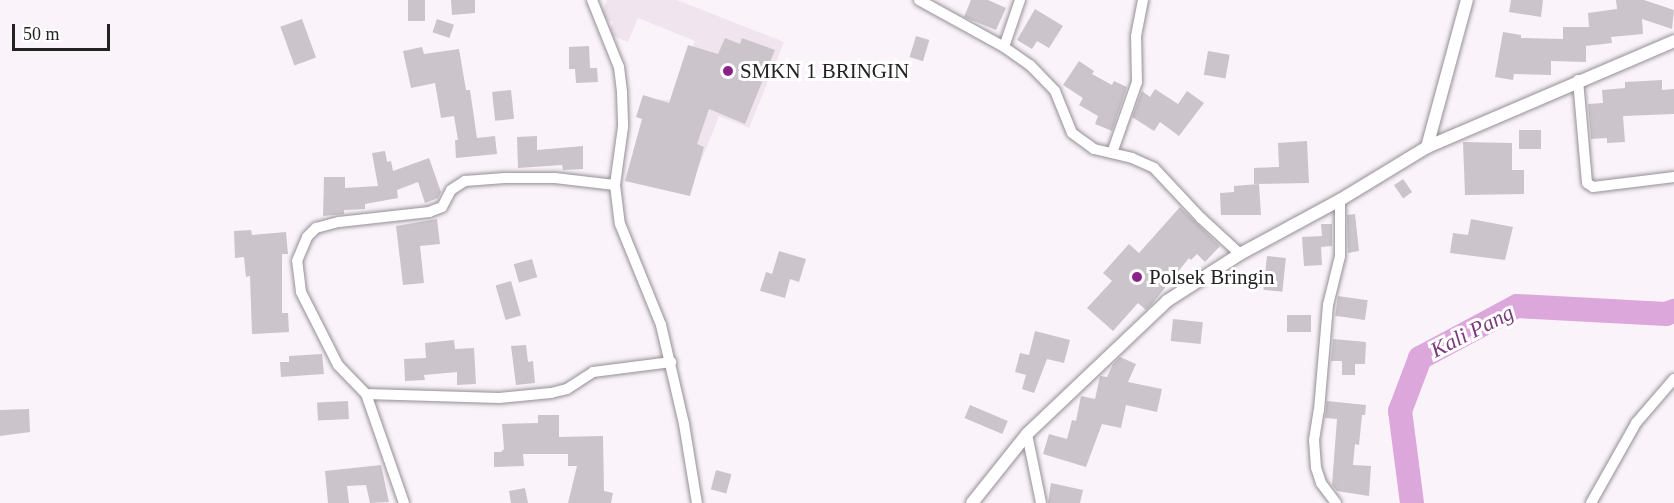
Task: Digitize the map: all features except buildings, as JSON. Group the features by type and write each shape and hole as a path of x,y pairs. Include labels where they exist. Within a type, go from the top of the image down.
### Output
{"street":[{"path":"592,0 619,68 623,127 615,185 620,224 661,325 671,363 697,503"},
{"path":"919,0 1004,47 1030,65 1055,91 1072,132 1094,149 1154,168 1240,254"},
{"path":"1004,47 1020,0"},
{"path":"1112,153 1137,82 1136,36 1143,0"},
{"path":"1427,147 1467,0"},
{"path":"972,503 1027,434 1167,302 1240,254 1340,200 1427,147 1578,80 1674,41"},
{"path":"1578,80 1587,183 1593,187 1674,177"},
{"path":"404,503 366,394 338,365 301,292 297,261 301,247 316,228 359,219 429,212 442,207 451,190 465,181 505,177 555,178 615,185"},
{"path":"1336,503 1321,483 1316,468 1314,440 1328,305 1340,256 1340,200"},
{"path":"366,394 499,398 551,393 567,389 593,372 671,363"},
{"path":"1591,503 1636,423 1674,379"},
{"path":"1027,434 1041,503"}],"shaded area":[{"name":"SMKN 1 BRINGIN","path":"607,0 677,0 784,42 749,128 719,116 691,187 647,99 672,100 695,41 638,18 628,42 608,34 613,22 600,17"}],"waterway":[{"name":"Kali Pang","path":"1412,503 1400,411 1420,358 1517,306 1666,314 1674,311"}],"place":[{"name":"SMKN 1 BRINGIN","path":"728,71"},
{"name":"Polsek Bringin","path":"1137,277"}]}
